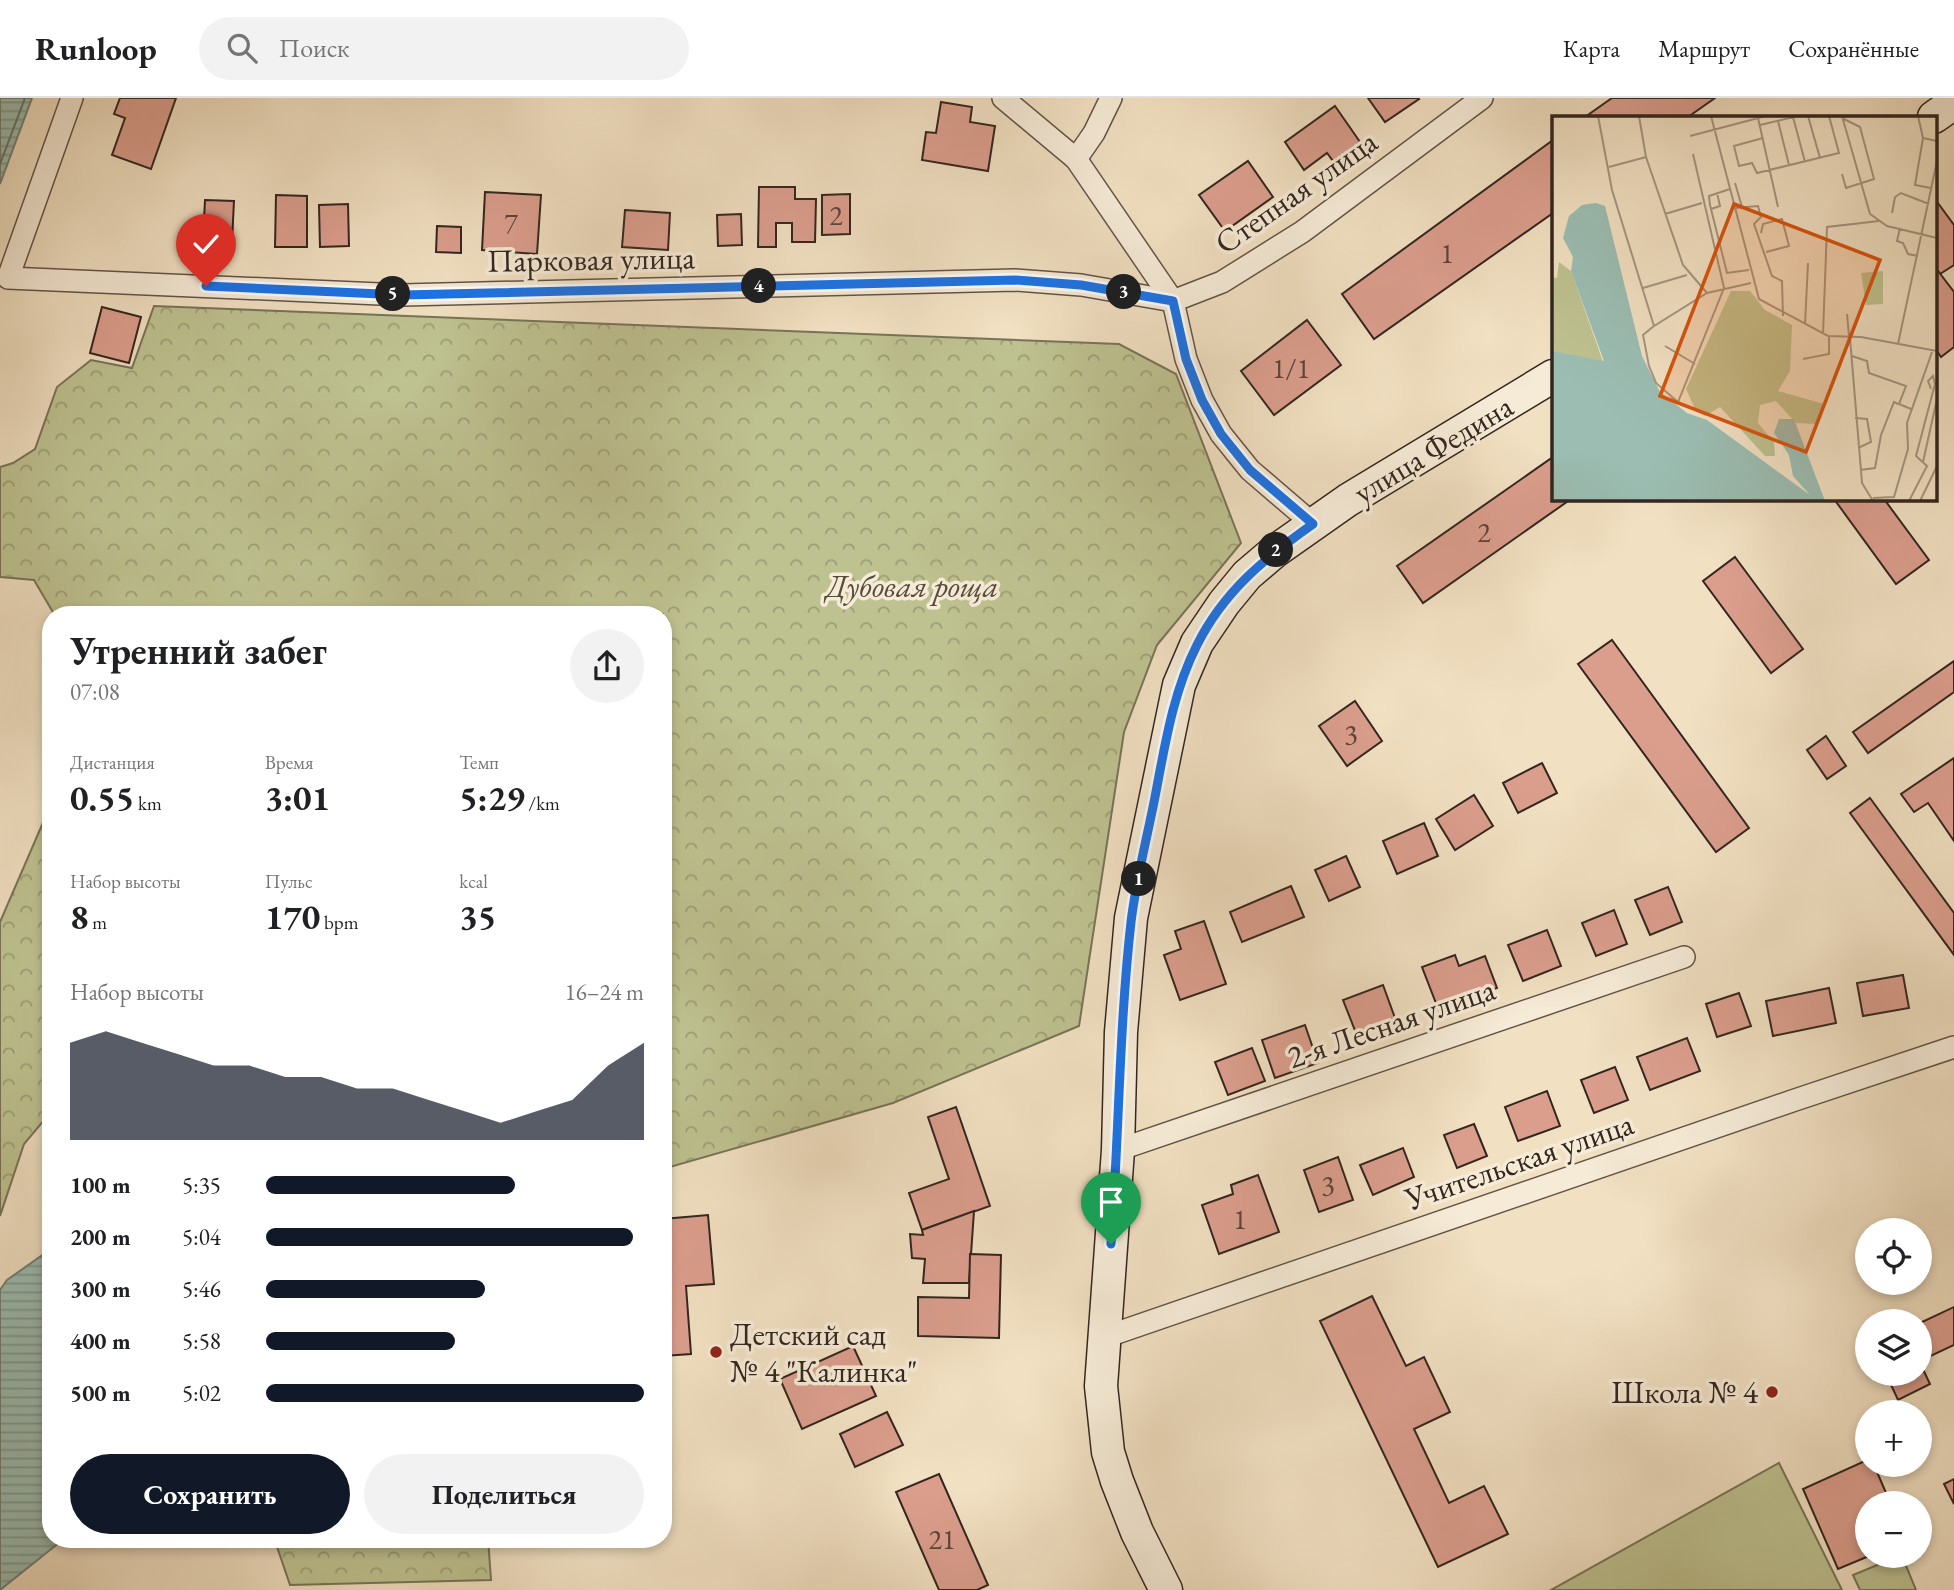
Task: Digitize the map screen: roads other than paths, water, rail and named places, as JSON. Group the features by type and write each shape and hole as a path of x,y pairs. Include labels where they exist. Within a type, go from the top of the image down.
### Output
{"main road":[{"path":"1935,116 1954,103"},
{"name":"улица Федина","path":"1165,1589 1137,1532 1117,1481 1108,1452 1101,1386 1118,1150 1121,1032 1132,918 1179,685 1197,643 1224,603 1247,575 1274,552 1348,500 1552,377"}],"street":[{"name":"Парковая улица","path":"72,98 8,278 403,295 1015,280 1081,285 1173,301"},
{"path":"1003,98 1076,159 1173,301 1186,359 1202,400 1221,434 1250,470 1313,524"},
{"path":"1076,159 1094,133 1111,98"},
{"name":"Степная улица","path":"1173,301 1222,282 1302,232 1482,98"},
{"name":"2-я Лесная улица","path":"1118,1150 1684,957"},
{"name":"Учительская улица","path":"1105,1337 1954,1047"}],"water":[{"path":"0,98 32,98 0,184"},
{"path":"42,1255 42,1548 52,1548 0,1590 0,1290 7,1280"}],"place":[{"name":"Детский сад № 4 \"Калинка\"","path":"716,1352"},
{"name":"Школа № 4","path":"1772,1392"}],"park label":[{"name":"Дубовая роща","path":"912,586"}]}
